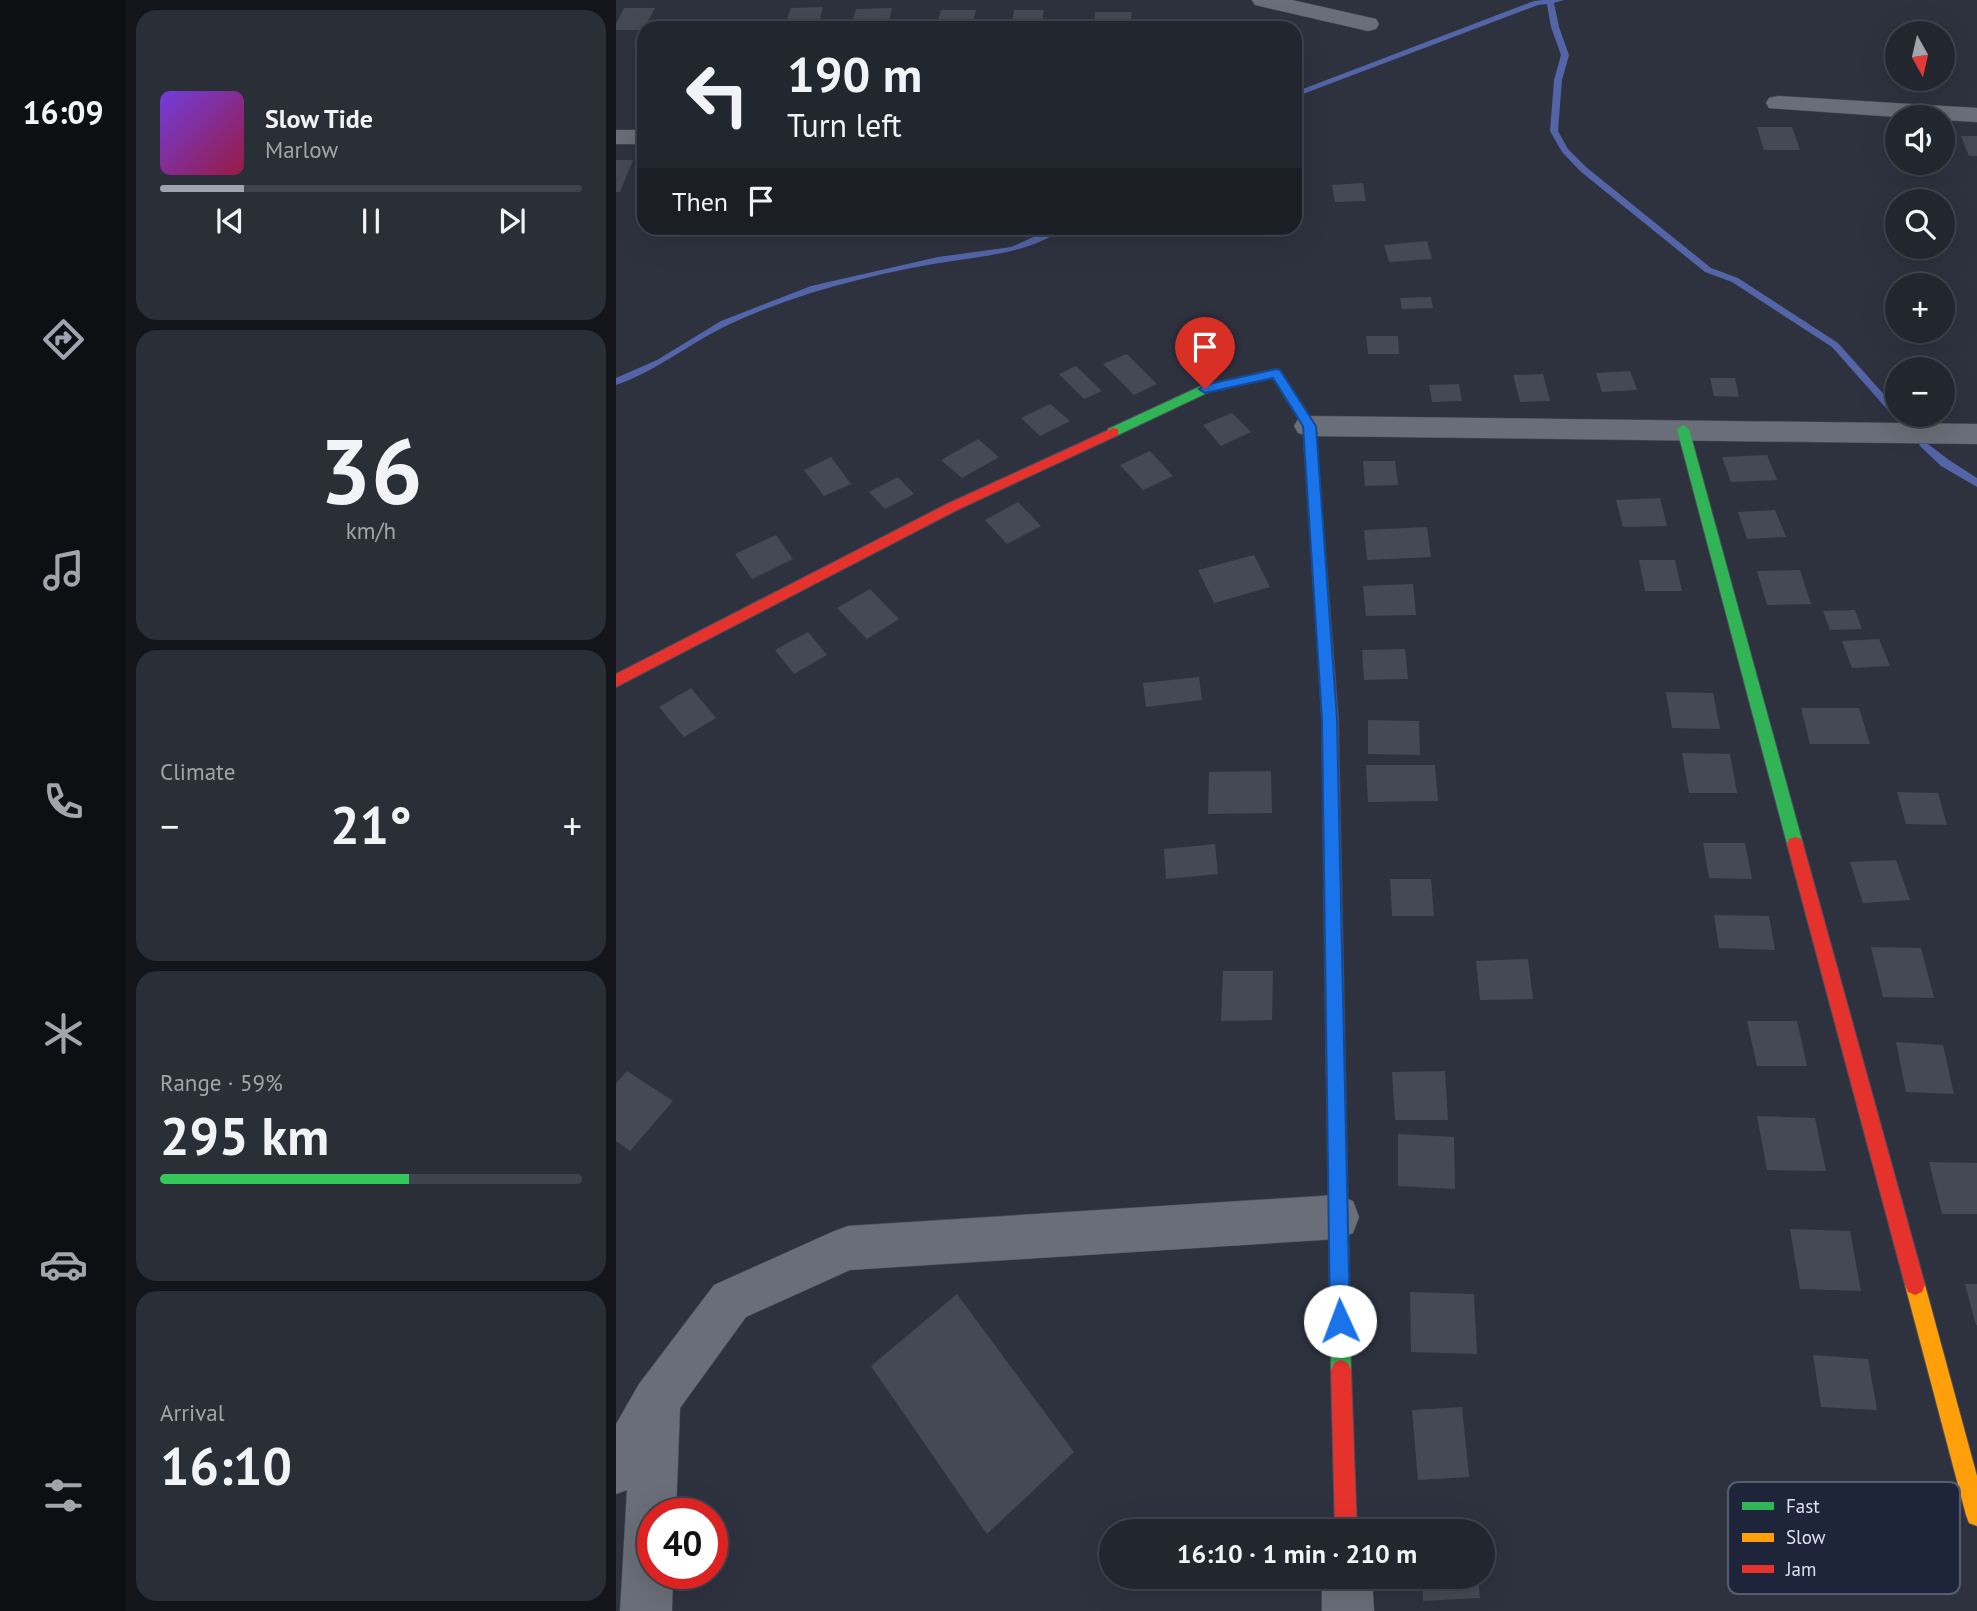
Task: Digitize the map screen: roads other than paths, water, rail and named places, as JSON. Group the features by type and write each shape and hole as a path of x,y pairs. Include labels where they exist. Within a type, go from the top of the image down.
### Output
{"street":[{"path":"1263,0 1368,24"},
{"path":"1778,103 1977,115"},
{"path":"616,137 637,137"},
{"path":"616,681 952,506 1205,389 1276,373 1309,426 1330,719 1346,1519"},
{"path":"1309,426 1977,434"},
{"path":"1683,429 1977,1515"},
{"path":"616,1471 656,1401 730,1301 848,1248 1338,1217"},
{"path":"646,1611 656,1401"},
{"path":"1347,1589 1348,1611"}],"waterway":[{"path":"1550,1 1560,0"},
{"path":"1302,92 1537,3 1550,1"},
{"path":"1550,1 1555,27 1565,55 1558,80 1554,131 1565,150 1583,169 1708,270 1735,280 1835,345 1885,401"},
{"path":"616,382 660,362 724,323 814,288 938,260 1013,249 1044,235"},
{"path":"1924,444 1945,463 1977,483"}]}
